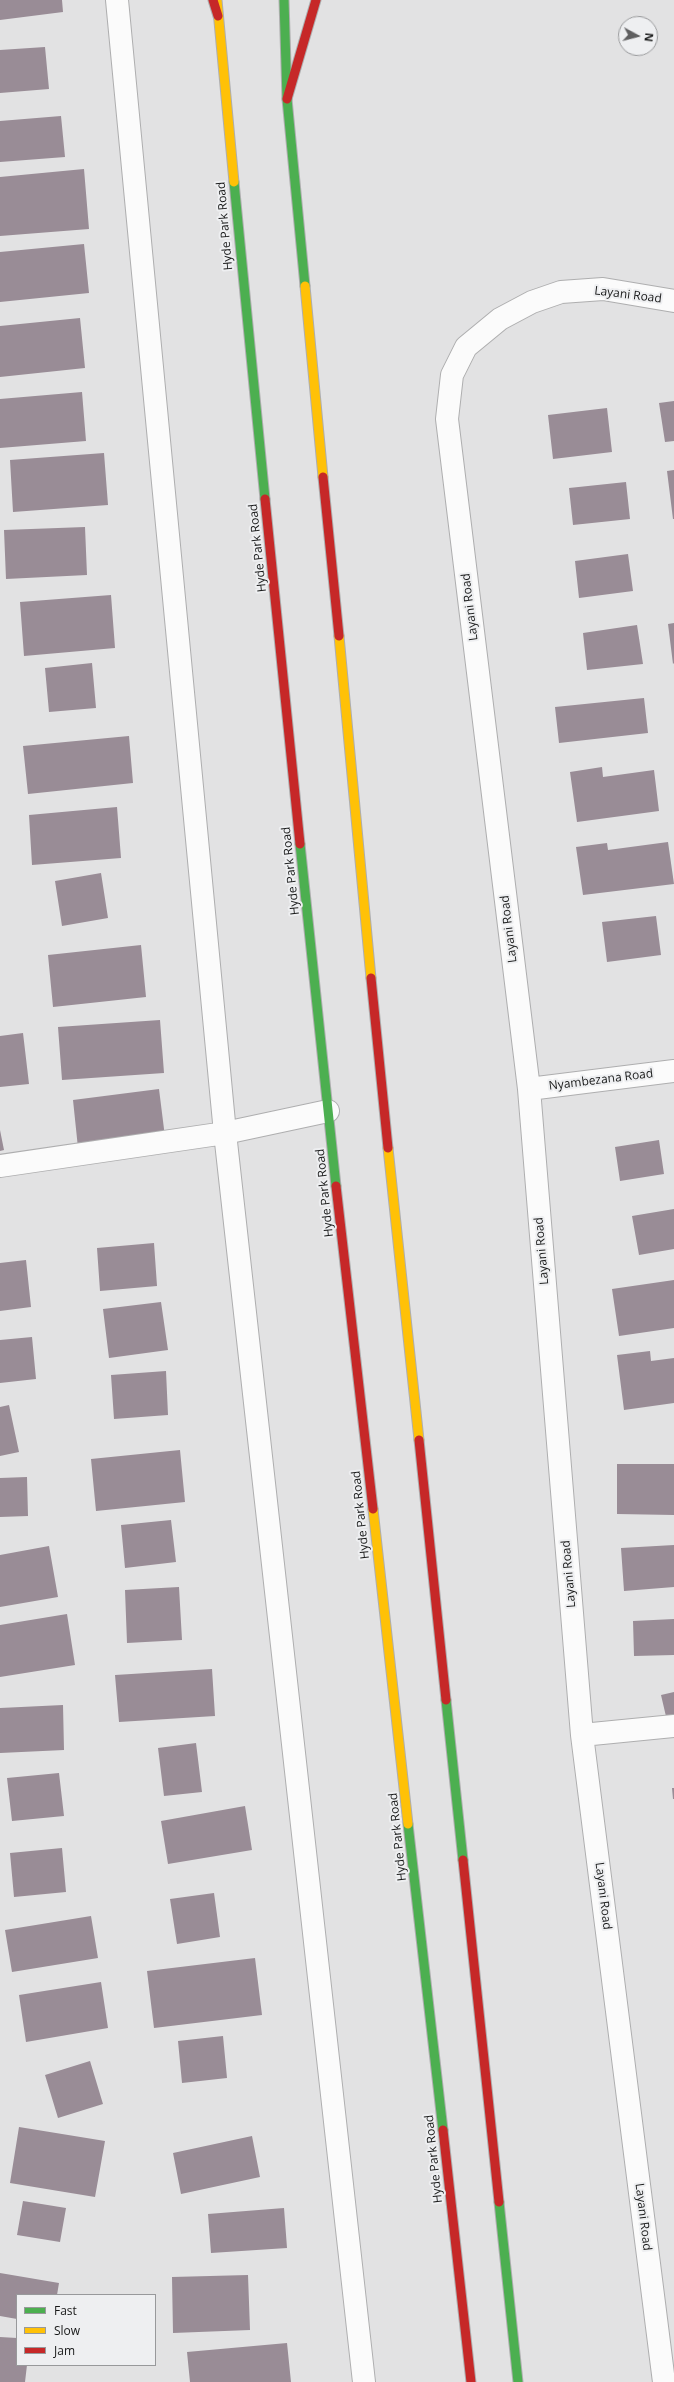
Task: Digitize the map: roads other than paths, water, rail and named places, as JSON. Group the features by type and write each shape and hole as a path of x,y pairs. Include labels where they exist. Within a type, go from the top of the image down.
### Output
{"street":[{"path":"117,0 224,1133 364,2382"},
{"path":"213,0 218,16"},
{"name":"Hyde Park Road","path":"217,0 249,346 328,1111 471,2382"},
{"path":"284,0 287,99 385,1117 518,2382"},
{"path":"287,99 316,0"},
{"name":"Layani Road","path":"664,2382 582,1735 529,1089 447,419 452,374 466,347 500,319 532,302 561,292 603,289 674,301"},
{"name":"Nyambezana Road","path":"529,1089 674,1071"},
{"path":"0,1166 224,1133 328,1111"},
{"path":"582,1735 674,1726"}]}
